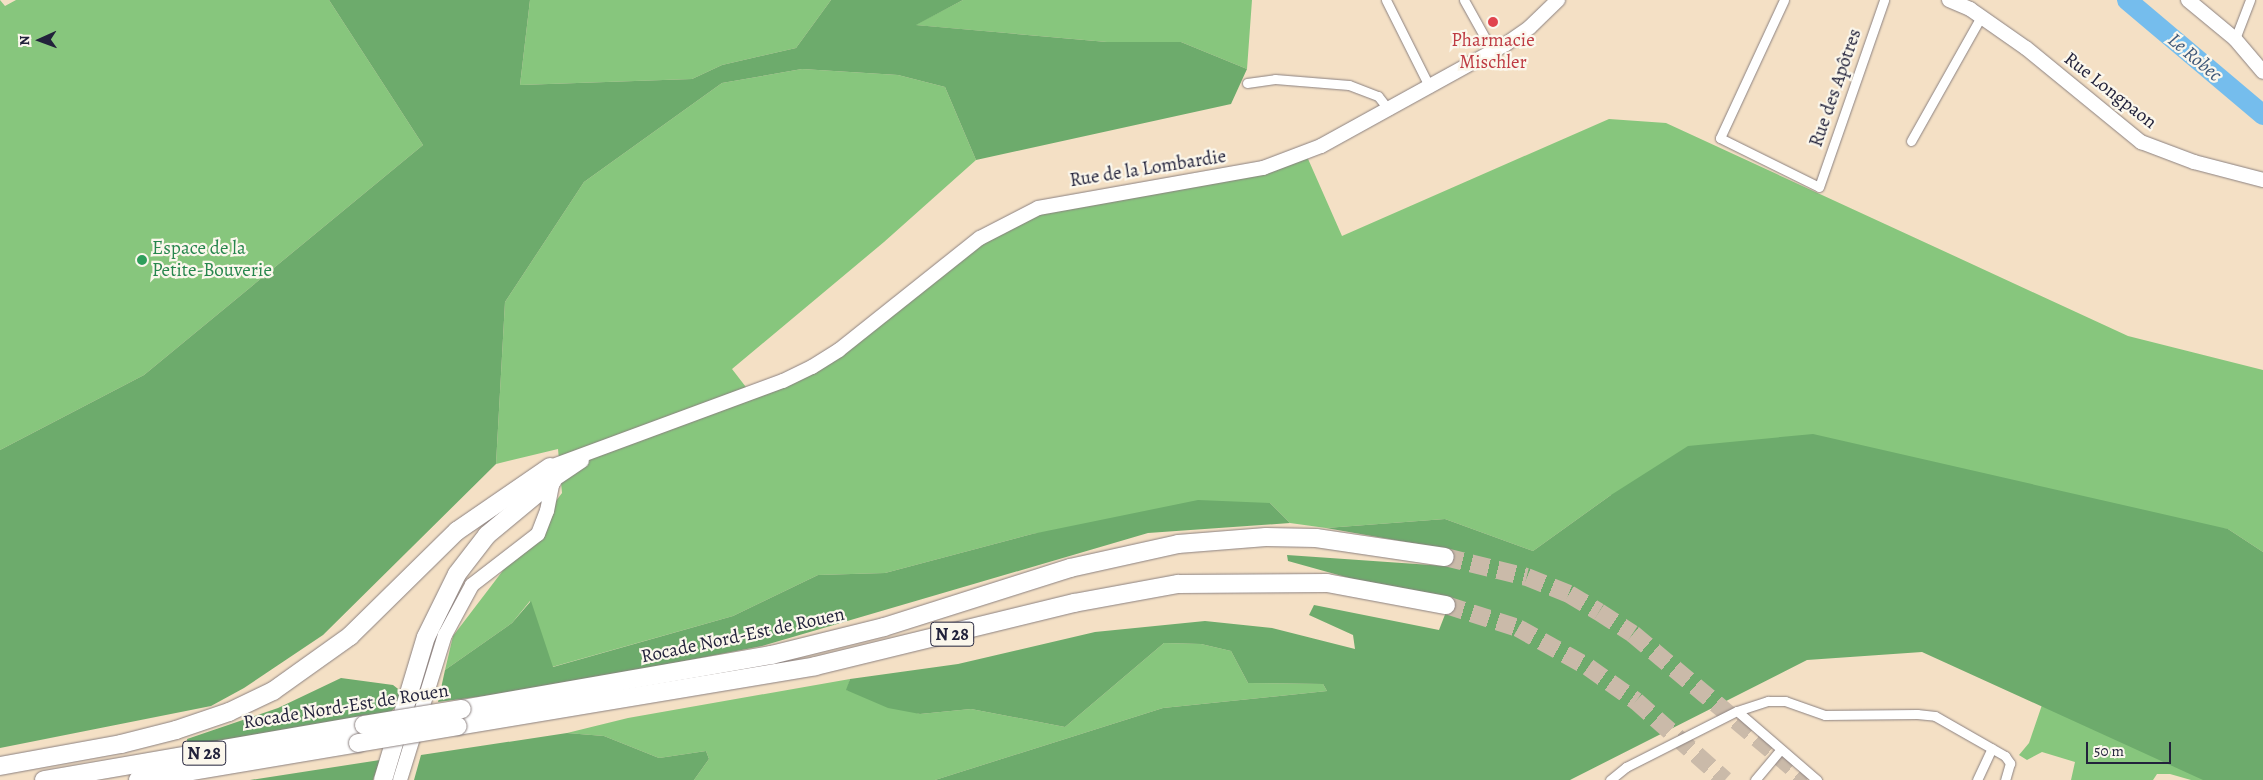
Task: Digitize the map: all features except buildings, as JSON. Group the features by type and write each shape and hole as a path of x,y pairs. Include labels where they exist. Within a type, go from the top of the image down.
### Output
{"highway":[{"path":"0,766 121,744 176,730 229,712 273,691 350,636 457,531 551,474"},
{"path":"384,780 426,637 456,574 487,535 551,474"},
{"name":"Rocade Nord-Est de Rouen","path":"138,780 358,743 460,718 771,655 884,627 1070,568 1178,544 1266,537 1316,538 1445,556"},
{"name":"Rocade Nord-Est de Rouen","path":"44,780 364,726 460,718 815,666 1074,603 1178,584 1326,583 1446,605"}],"main road":[{"name":"Rue de la Lombardie","path":"551,474 604,447 754,391 812,367 839,350 980,238 1016,218 1064,201 1282,163 1390,110 1493,52 1530,27 1558,0"},
{"path":"2188,0 2235,39 2263,72"},
{"name":"Rue Longpaon","path":"1951,1 1981,17 2141,142 2194,162 2263,180"},
{"path":"400,780 445,635 457,608 472,585 484,574 538,534 547,512 551,474"}],"street":[{"path":"1386,0 1430,88"},
{"path":"1464,0 1493,52"},
{"name":"Rue des Apôtres","path":"1784,0 1720,138 1819,187 1884,0"},
{"path":"2235,39 2250,0"},
{"path":"1911,141 1981,17"},
{"path":"1247,83 1275,79 1349,85 1378,96 1390,110"},
{"path":"1610,780 1626,767 1737,711 1768,700 1785,701 1825,715 1917,714 1935,716 1992,748 2010,763 2005,780"},
{"path":"1737,711 1817,780"},
{"path":"1977,780 1992,748"},
{"path":"1755,780 1781,749"}],"green space":[{"name":"Espace de la Petite-Bouverie","path":"0,0 5,6 16,0 329,0 423,145 144,375 0,450"},
{"path":"329,0 530,0 520,85 692,79 722,65 796,48 831,0 963,0 916,25 1107,42 1181,42 1247,69 1231,104 976,160 945,87 898,75 802,69 722,83 584,182 505,302 496,464 323,635 244,688 211,706 0,748 0,450 144,375 423,145"},
{"path":"530,0 831,0 796,48 722,65 692,79 520,85"},
{"path":"963,0 1252,0 1247,69 1181,42 1107,42 915,25"},
{"path":"802,69 898,75 945,87 976,160 884,242 732,369 749,391 820,359 998,222 1305,152 1342,236 1609,119 1666,123 2128,336 2263,370 2263,552 2228,529 1611,495 1533,551 1445,519 1326,528 1290,523 1270,503 1032,534 885,573 818,575 733,616 552,667 530,601 512,623 445,670 453,636 562,493 558,449 496,464 505,302 584,182 722,83"},
{"path":"1813,434 2228,529 2263,552 2263,780 2203,780 1922,652 1807,660 1570,780 935,780 1163,708 1327,691 1323,684 1248,683 1231,651 1201,644 1164,643 1065,727 971,709 920,714 888,708 846,690 850,679 958,664 1095,632 1205,621 1272,628 1355,649 1353,635 1309,615 1314,605 1439,630 1451,599 1360,581 1288,561 1287,555 1445,566 1446,549 1326,528 1445,519 1533,551 1611,495 1688,446"},
{"path":"1198,500 1270,503 1290,523 1148,533 762,646 546,688 438,702 445,670 512,623 531,601 553,667 733,616 818,575 885,573 1032,534"},
{"path":"1164,643 1201,644 1231,651 1248,683 1323,684 1327,691 1163,708 935,780 694,780 709,759 706,751 659,758 604,736 567,733 628,718 850,679 847,690 920,714 971,709 1065,727"},
{"path":"341,678 393,685 402,692 399,703 388,715 188,747 187,739 278,708"},
{"path":"2043,702 2219,780 2191,780 2170,774 2157,774 2153,780 2071,780 2075,762 2042,752 2027,760 2019,755 2029,743"},
{"path":"567,733 604,736 659,758 706,751 709,759 694,780 414,780 421,755"},
{"path":"380,760 373,780 250,780"}],"waterway":[{"name":"Le Robec","path":"2127,0 2263,115"}],"tunnel":[{"path":"1445,557 1527,577 1569,594 1599,612 1633,634 1807,780"},
{"path":"1446,605 1518,628 1588,667 1636,701 1725,780"}],"place":[{"name":"Pharmacie Mischler","path":"1493,22"},
{"name":"Espace de la Petite-Bouverie","path":"142,260"}]}
